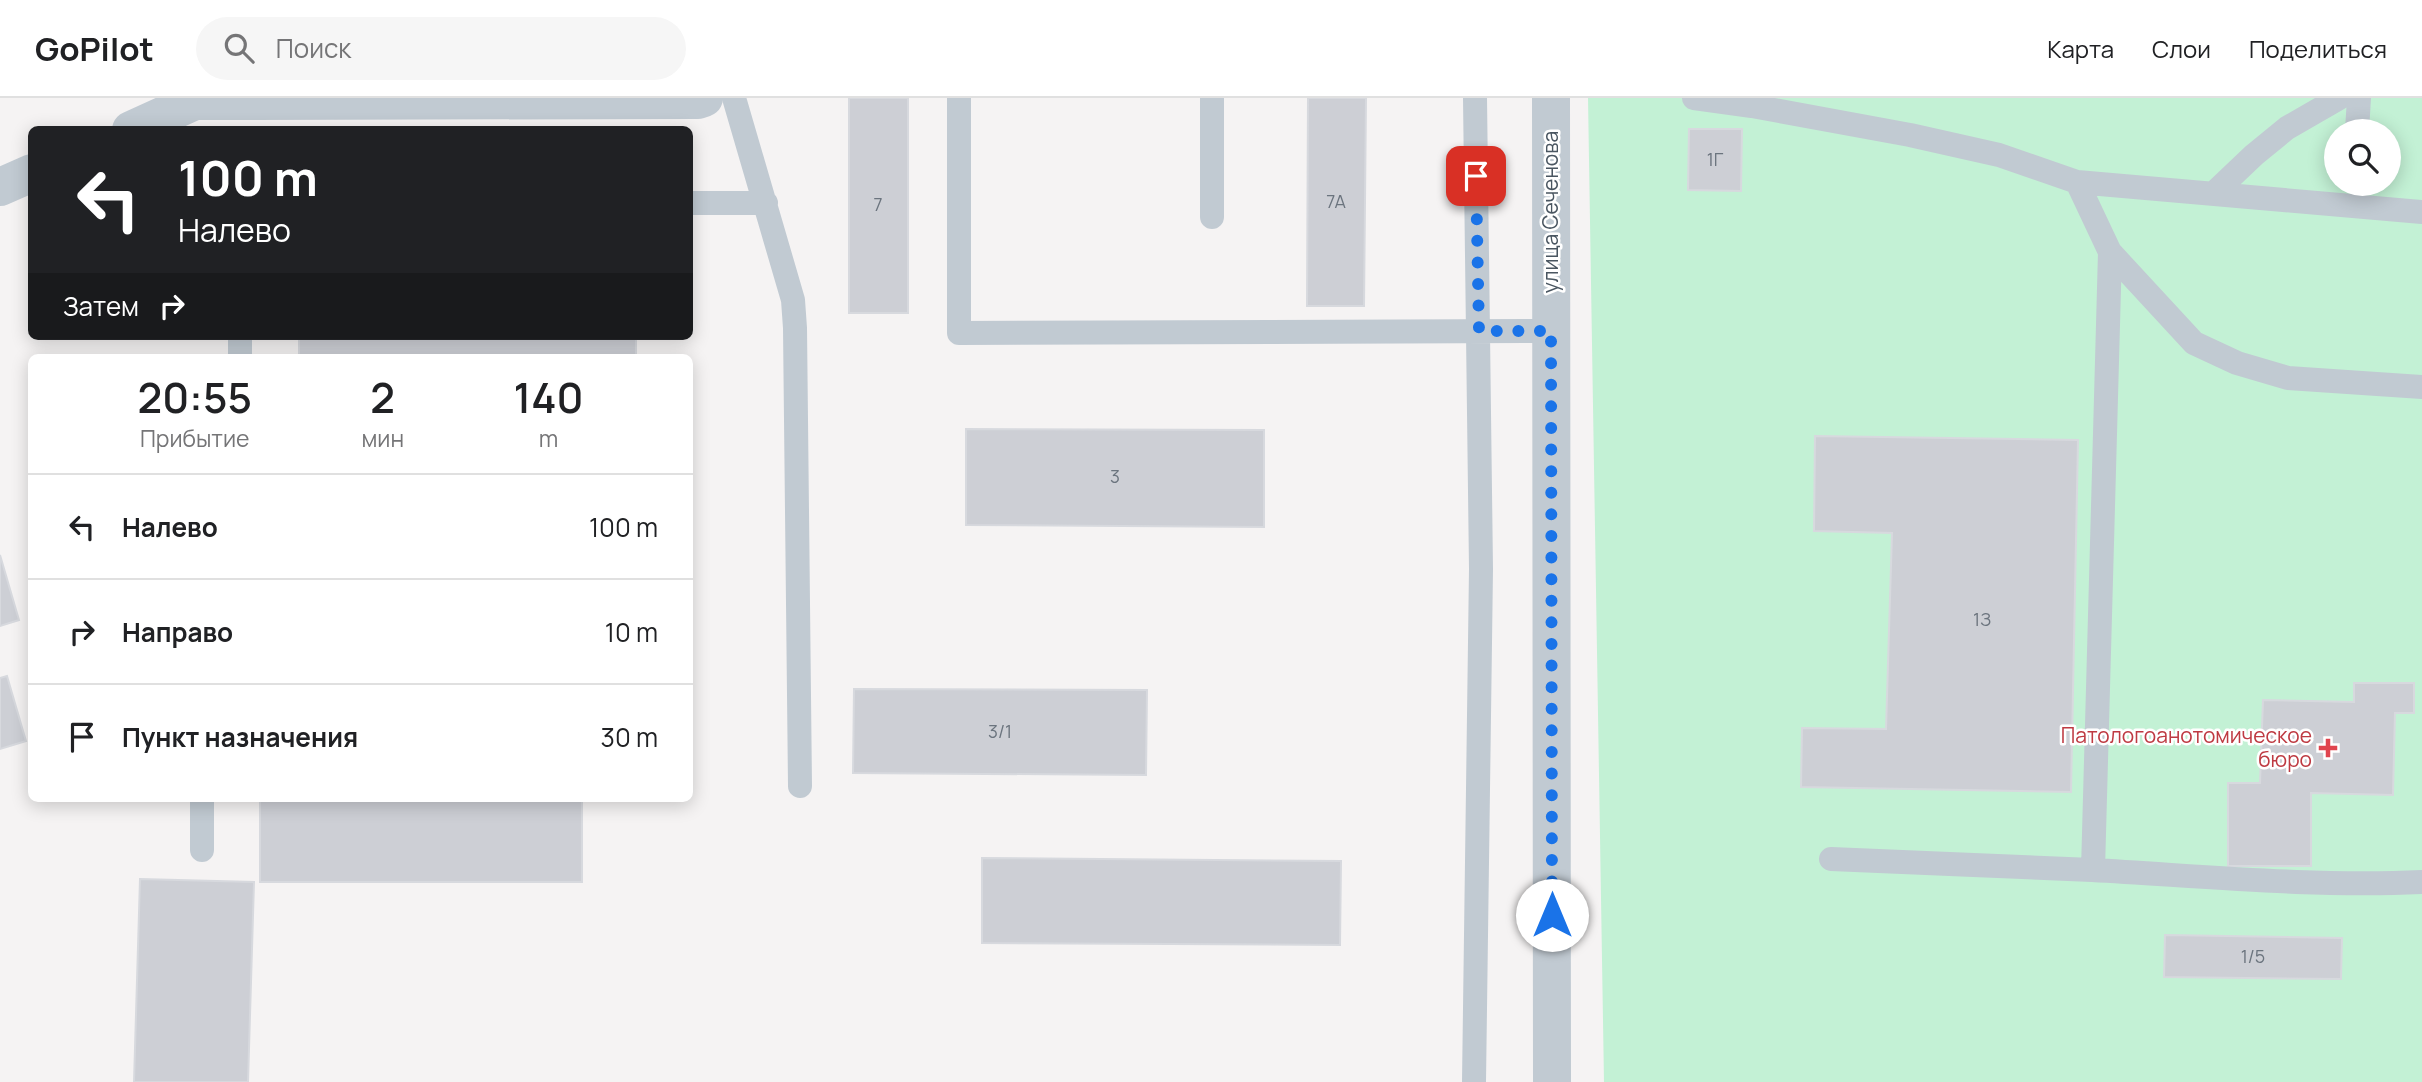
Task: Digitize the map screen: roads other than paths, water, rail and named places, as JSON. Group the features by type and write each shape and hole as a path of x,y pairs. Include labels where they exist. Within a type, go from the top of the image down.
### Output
{"street":[{"path":"140,126 195,101 704,98"},
{"name":"улица Сеченова","path":"1551,98 1552,1082"},
{"path":"0,187 28,175"}],"lane":[{"path":"734,98 793,300 800,786"},
{"path":"959,98 959,332 1551,331"},
{"path":"1212,98 1212,217"},
{"path":"1474,1082 1481,569 1475,98"},
{"path":"1694,98 1807,107 1910,135 2000,155 2077,182 2214,193 2324,195"},
{"path":"2214,193 2287,128 2339,98"},
{"path":"2358,119 2359,98"},
{"path":"2077,182 2110,252 2194,343 2237,363 2288,378 2422,387"},
{"path":"2359,196 2422,212"},
{"path":"693,203 766,203"},
{"path":"2093,870 2110,252"},
{"path":"202,802 202,850"},
{"path":"1831,859 2093,870 2256,882 2422,882"}],"place":[{"name":"Патологоанотомическое бюро","path":"2328,748"}]}
